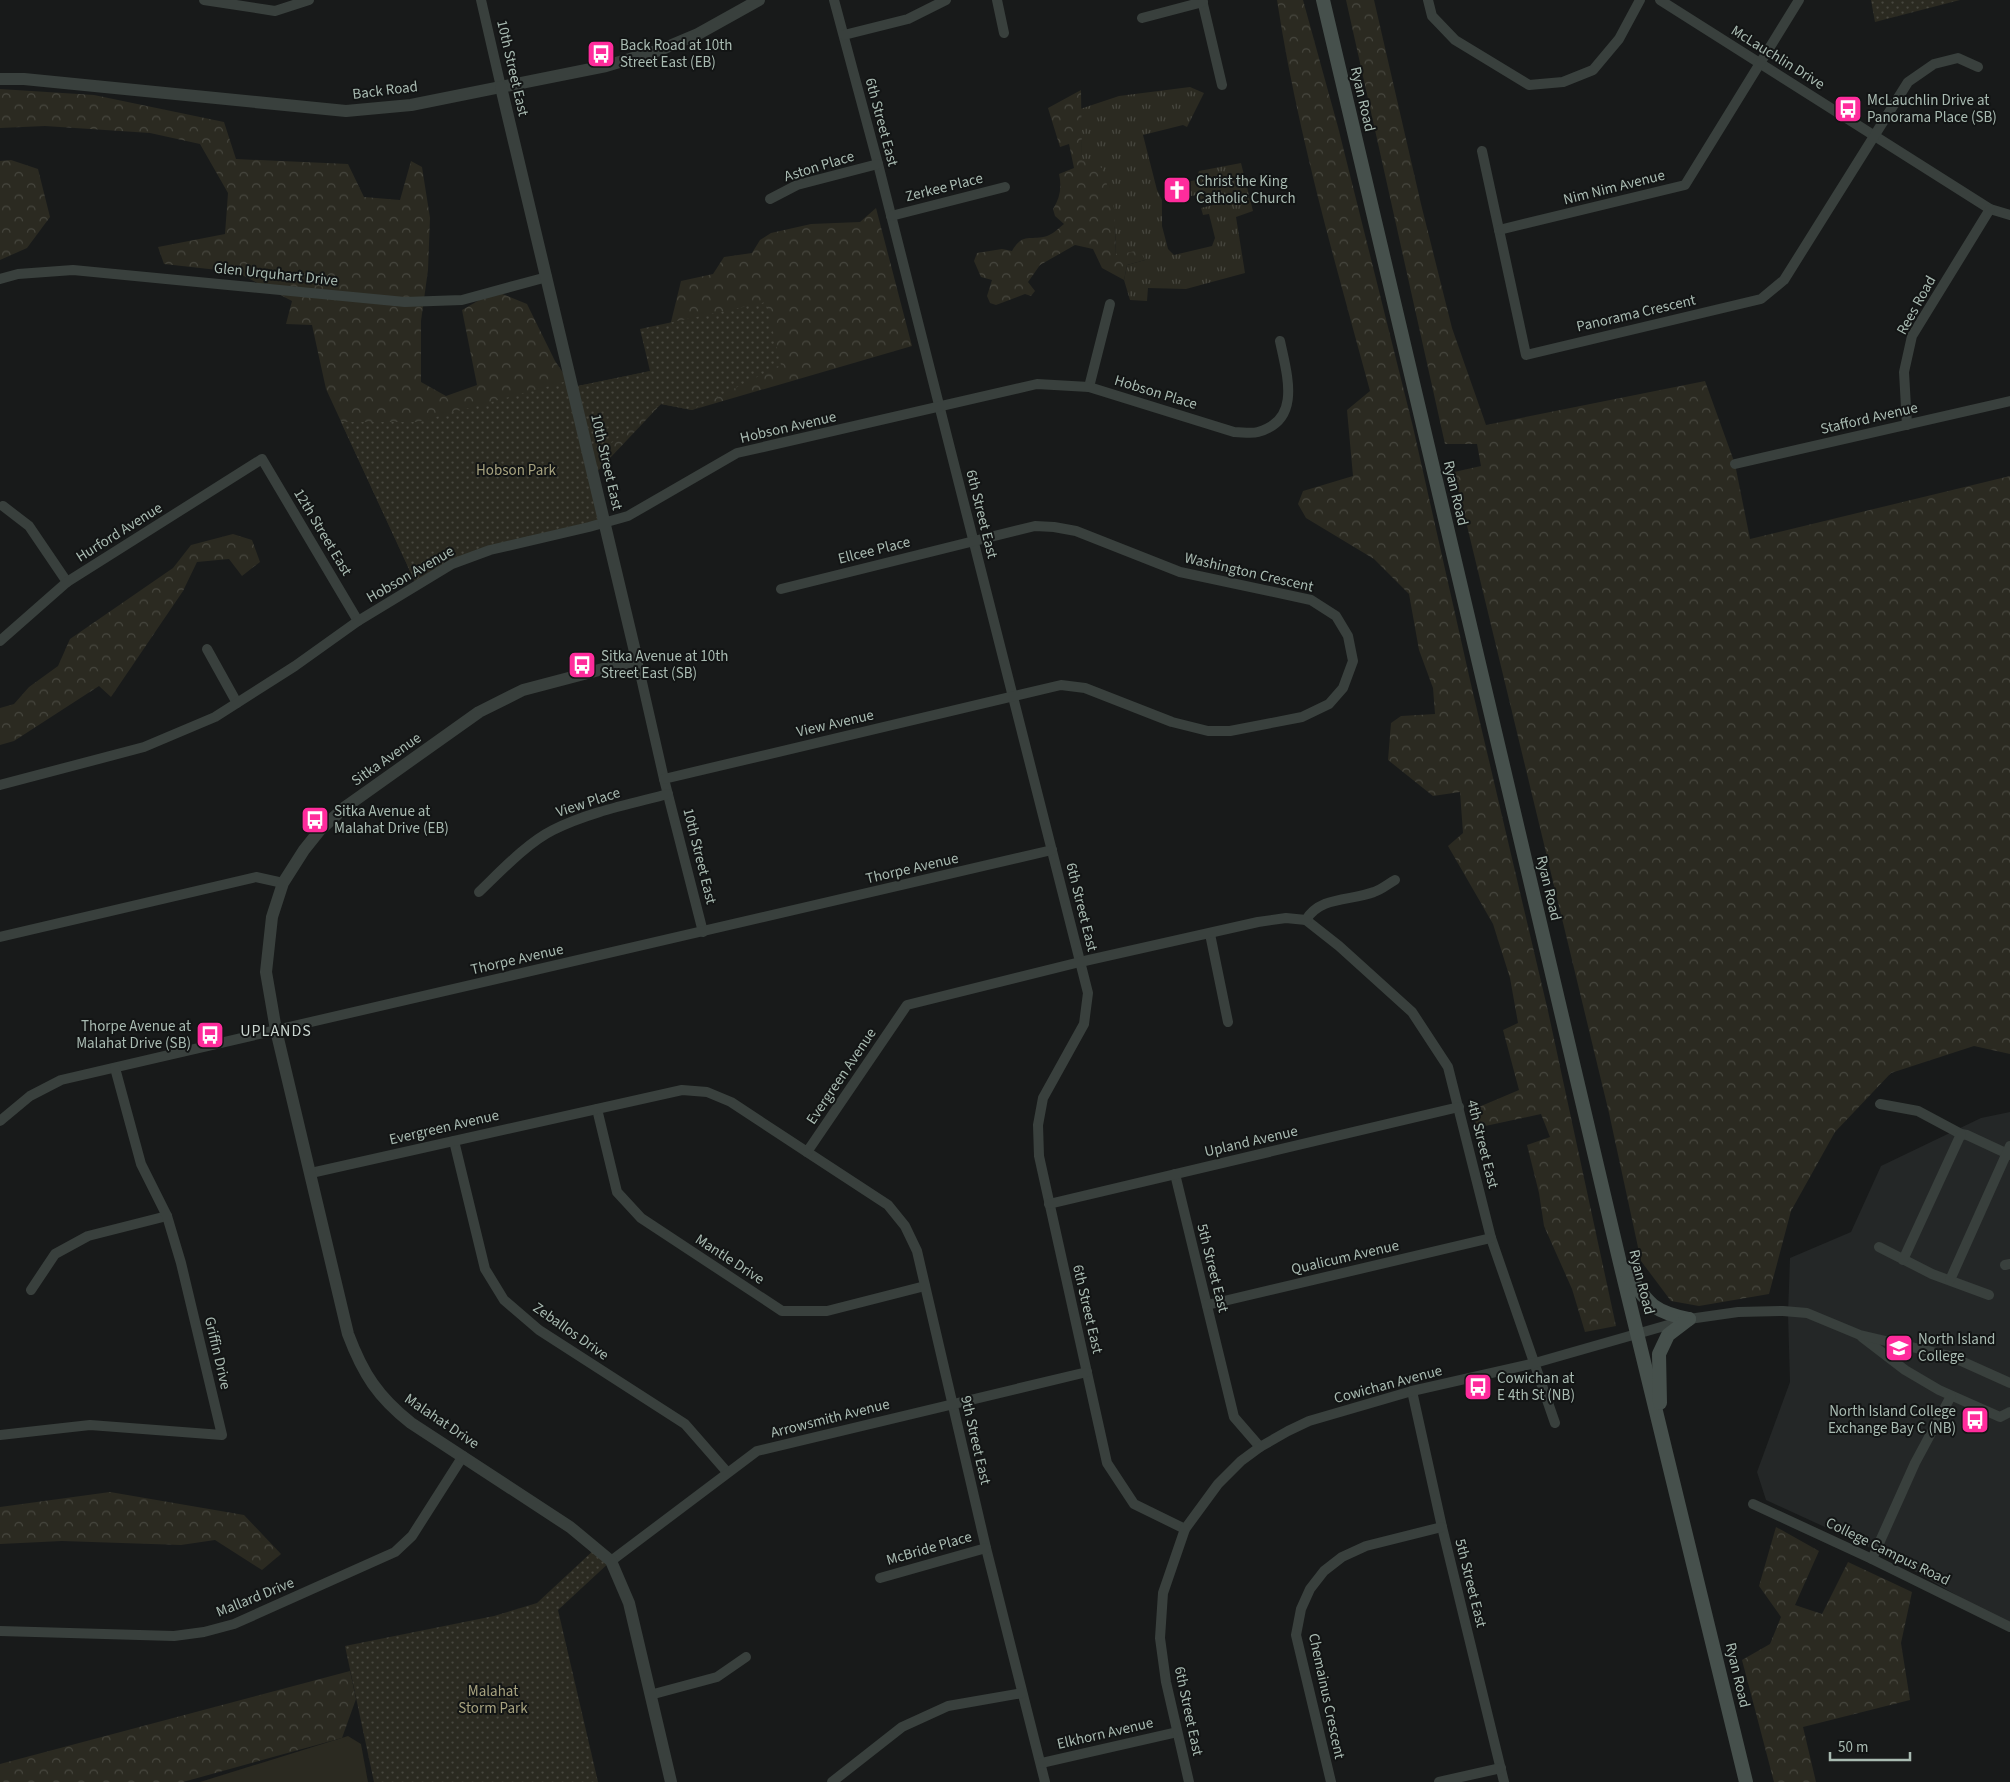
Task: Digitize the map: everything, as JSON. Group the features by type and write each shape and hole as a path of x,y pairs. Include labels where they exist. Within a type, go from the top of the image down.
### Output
{"main road":[{"name":"Ryan Road","path":"1323,0 1620,1263 1746,1782"},
{"path":"1620,1263 1648,1303 1670,1315 1689,1319"},
{"path":"1661,1428 1659,1354 1668,1335 1689,1319"}],"street":[{"path":"204,0 276,12 309,0"},
{"name":"10th Street East","path":"480,0 547,277 664,779 703,932"},
{"name":"Back Road","path":"0,79 24,79 346,112 411,104 606,66 660,50 698,34 759,0"},
{"name":"6th Street East","path":"834,0 878,164 1088,993 1084,1024 1043,1098 1038,1124 1039,1156 1107,1463 1134,1504 1185,1529 1163,1594 1160,1638 1166,1682 1189,1782"},
{"path":"844,35 908,19 946,0"},
{"path":"997,0 1004,33"},
{"path":"1428,0 1432,16 1454,40 1529,85 1563,82 1593,70 1619,39 1640,0"},
{"name":"McLauchlin Drive","path":"1660,0 1990,209 2010,215"},
{"name":"Nim Nim Avenue","path":"1499,230 1685,185 1798,0"},
{"path":"1142,18 1202,1 1222,85"},
{"path":"1874,136 1908,82 1934,64 1958,58 1978,66"},
{"name":"Panorama Crescent","path":"1482,151 1526,355 1761,299 1784,280 1874,136"},
{"name":"Aston Place","path":"770,199 797,185 878,164"},
{"name":"Zerkee Place","path":"891,216 1005,187"},
{"name":"Rees Road","path":"1907,425 1904,372 1912,336 1990,209"},
{"name":"Glen Urquhart Drive","path":"0,279 18,274 73,270 405,302 462,300 547,277"},
{"path":"1089,387 1110,304"},
{"name":"Hobson Place","path":"940,408 1037,384 1089,387 1234,432 1257,433 1277,424 1288,406 1289,382 1280,342"},
{"name":"Stafford Avenue","path":"1735,464 2010,401"},
{"name":"Hobson Avenue","path":"0,785 144,747 215,717 296,666 358,621 452,564 490,550 628,516 737,453 940,408"},
{"name":"Hurford Avenue","path":"0,641 67,582 262,459"},
{"name":"12th Street East","path":"262,459 358,621"},
{"path":"3,506 28,526 67,582"},
{"name":"Washington Crescent","path":"973,541 1034,526 1054,527 1076,531 1180,572 1311,600 1336,616 1348,636 1353,661 1343,688 1329,704 1302,717 1230,731 1208,731 1172,722 1085,688 1061,685 1013,696"},
{"name":"Ellcee Place","path":"781,589 973,541"},
{"path":"207,649 237,703"},
{"name":"Sitka Avenue","path":"283,883 304,850 320,830 344,808 479,712 522,690 637,660"},
{"name":"View Avenue","path":"664,779 1013,696"},
{"name":"View Place","path":"479,892 521,853 552,830 582,818 668,794"},
{"name":"Thorpe Avenue","path":"0,1121 30,1096 61,1080 1052,850"},
{"path":"0,937 256,877 283,883"},
{"path":"1306,920 1312,910 1323,904 1375,892 1395,880"},
{"name":"Malahat Drive","path":"283,883 272,917 266,972 276,1030 348,1334 358,1360 367,1377 393,1408 411,1423 464,1456 570,1528 611,1561 629,1603 671,1782"},
{"name":"Evergreen Avenue","path":"311,1173 682,1090 707,1092 731,1102 808,1152 907,1005 1080,962 1258,922 1286,918 1306,920"},
{"name":"4th Street East","path":"1306,920 1339,946 1412,1012 1448,1066 1491,1238 1555,1423"},
{"path":"1210,934 1228,1022"},
{"name":"Griffin Drive","path":"0,1435 90,1425 222,1435 182,1263 167,1216 141,1164 115,1068"},
{"path":"1880,1104 1918,1111 1961,1134 1966,1134 2009,1151 1950,1280"},
{"name":"Upland Avenue","path":"1050,1204 1459,1108"},
{"name":"Mantle Drive","path":"597,1109 617,1192 641,1218 782,1311 827,1311 925,1286"},
{"path":"1903,1260 1961,1134"},
{"name":"Zeballos Drive","path":"454,1141 485,1269 504,1300 540,1330 685,1424 727,1472"},
{"name":"9th Street East","path":"808,1152 888,1205 905,1226 917,1251 986,1548 1045,1782"},
{"name":"5th Street East","path":"1175,1174 1234,1417 1260,1447"},
{"path":"31,1290 56,1254 88,1236 167,1216"},
{"name":"Qualicum Avenue","path":"1207,1305 1491,1238"},
{"path":"1879,1247 1932,1274 1989,1296"},
{"path":"1637,1334 1689,1319 1738,1312 1807,1312 1860,1335 1950,1356 2010,1383"},
{"name":"Cowichan Avenue","path":"1185,1529 1218,1484 1242,1461 1260,1447 1309,1422 1412,1391 1535,1363 1637,1334"},
{"path":"1860,1335 1905,1370 1951,1396 2000,1417 2010,1412"},
{"name":"Arrowsmith Avenue","path":"611,1561 757,1451 1087,1372"},
{"name":"5th Street East","path":"1412,1391 1442,1527 1504,1782"},
{"path":"1872,1559 1915,1463 1951,1396"},
{"name":"Mallard Drive","path":"0,1631 174,1636 204,1632 234,1624 395,1552 412,1536 464,1456"},
{"name":"College Campus Road","path":"1753,1504 1872,1559 2010,1627"},
{"name":"Chemainus Crescent","path":"1331,1782 1296,1635 1301,1609 1310,1589 1324,1571 1342,1556 1366,1546 1442,1527"},
{"name":"McBride Place","path":"880,1578 986,1548"},
{"path":"650,1695 717,1678 746,1657"},
{"path":"832,1782 902,1727 948,1706 1022,1693"},
{"name":"Elkhorn Avenue","path":"1041,1763 1177,1732"},
{"path":"1439,1782 1501,1768"}],"shaded area":[{"name":"North Island College","path":"2010,1112 2010,1626 1888,1556 1766,1500 1757,1472 1790,1382 1788,1314 1790,1258 1851,1232 1881,1166 1981,1118"}],"green space":[{"path":"1277,0 1303,0 1338,127 1413,427 1548,1011 1616,1326 1585,1332 1572,1289 1544,1226 1539,1193 1527,1145 1550,1137 1541,1114 1476,1128 1474,1109 1519,1090 1503,1030 1518,1023 1510,978 1493,924 1448,846 1463,833 1460,792 1433,796 1388,760 1391,723 1401,716 1435,714 1433,688 1419,650 1409,594 1374,559 1306,518 1298,504 1303,491 1353,476 1347,410 1370,391 1306,148 1285,49"},
{"path":"1346,0 1374,0 1452,328 1486,425 1705,381 1735,464 1750,539 2010,476 2010,1054 1974,1046 1891,1073 1835,1132 1791,1211 1769,1294 1699,1306 1671,1301 1641,1261 1609,1113 1454,472 1481,466 1477,444 1445,444"},
{"path":"1871,0 1960,0 1875,22"},
{"path":"1190,87 1204,93 1187,127 1183,125 1143,135 1157,190 1162,200 1162,226 1168,249 1174,255 1212,246 1215,238 1209,214 1203,215 1201,208 1217,204 1215,197 1199,200 1197,195 1191,196 1187,182 1196,180 1199,171 1241,163 1253,211 1236,217 1245,273 1186,289 1148,288 1147,301 1130,300 1124,280 1127,265 1145,260 1116,255 1115,228 1082,160 1080,109 1119,96"},
{"path":"0,89 94,95 224,122 236,159 348,164 364,197 400,200 411,161 422,167 430,218 428,270 421,321 421,382 446,396 477,385 462,310 495,291 527,304 555,361 573,387 651,371 671,322 681,281 713,274 724,257 752,253 760,240 771,233 811,224 860,222 876,208 912,346 692,410 661,404 594,475 490,550 416,584 326,389 312,325 286,324 292,301 236,272 164,264 158,247 225,234 228,193 200,144 150,133 45,126 0,128"},
{"path":"1081,90 1082,160 1102,168 1114,208 1116,255 1140,250 1145,260 1127,265 1124,280 1102,268 1093,249 1075,245 1040,265 1028,282 1035,291 1031,296 1025,294 996,305 990,303 987,296 992,280 981,277 974,261 977,253 1002,249 1012,251 1023,239 1047,236 1064,224 1055,216 1053,209 1060,192 1059,174 1074,168 1069,144 1060,147 1048,108"},
{"path":"11,160 38,169 50,217 27,248 0,260 0,161"},
{"name":"Hobson Park","path":"766,302 781,365 692,410 661,404 590,460 605,523 490,550 416,584 341,422 417,422 571,380 573,387 650,371 640,329"},
{"path":"233,534 252,540 260,562 242,576 229,559 197,562 183,591 111,697 99,686 14,741 0,745 0,708 14,704 29,687 58,666 70,639 173,568 191,545"},
{"path":"110,1492 244,1515 281,1554 262,1570 215,1540 181,1545 62,1541 0,1544 0,1507"},
{"path":"1776,1527 1819,1551 1795,1605 1822,1614 1848,1562 1912,1592 1901,1643 1910,1700 1803,1727 1816,1782 1774,1782 1742,1660 1770,1644 1781,1617 1759,1586"},
{"name":"Malahat Storm Park","path":"596,1548 611,1561 558,1610 598,1782 374,1782 345,1646 494,1616 537,1603"},
{"path":"350,1671 356,1699 342,1738 183,1782 0,1782 0,1764"},
{"path":"348,1736 361,1744 368,1782 200,1782"}],"place":[{"name":"Back Road at 10th Street East (EB)","path":"601,54"},
{"name":"McLauchlin Drive at Panorama Place (SB)","path":"1848,109"},
{"name":"Christ the King Catholic Church","path":"1177,190"},
{"name":"Sitka Avenue at 10th Street East (SB)","path":"582,665"},
{"name":"Sitka Avenue at Malahat Drive (EB)","path":"315,820"},
{"name":"Thorpe Avenue at Malahat Drive (SB)","path":"210,1035"},
{"name":"North Island College","path":"1899,1348"},
{"name":"Cowichan at E 4th St (NB)","path":"1478,1387"},
{"name":"North Island College Exchange Bay C (NB)","path":"1975,1420"}],"district":[{"name":"UPLANDS","path":"276,1030"}]}
